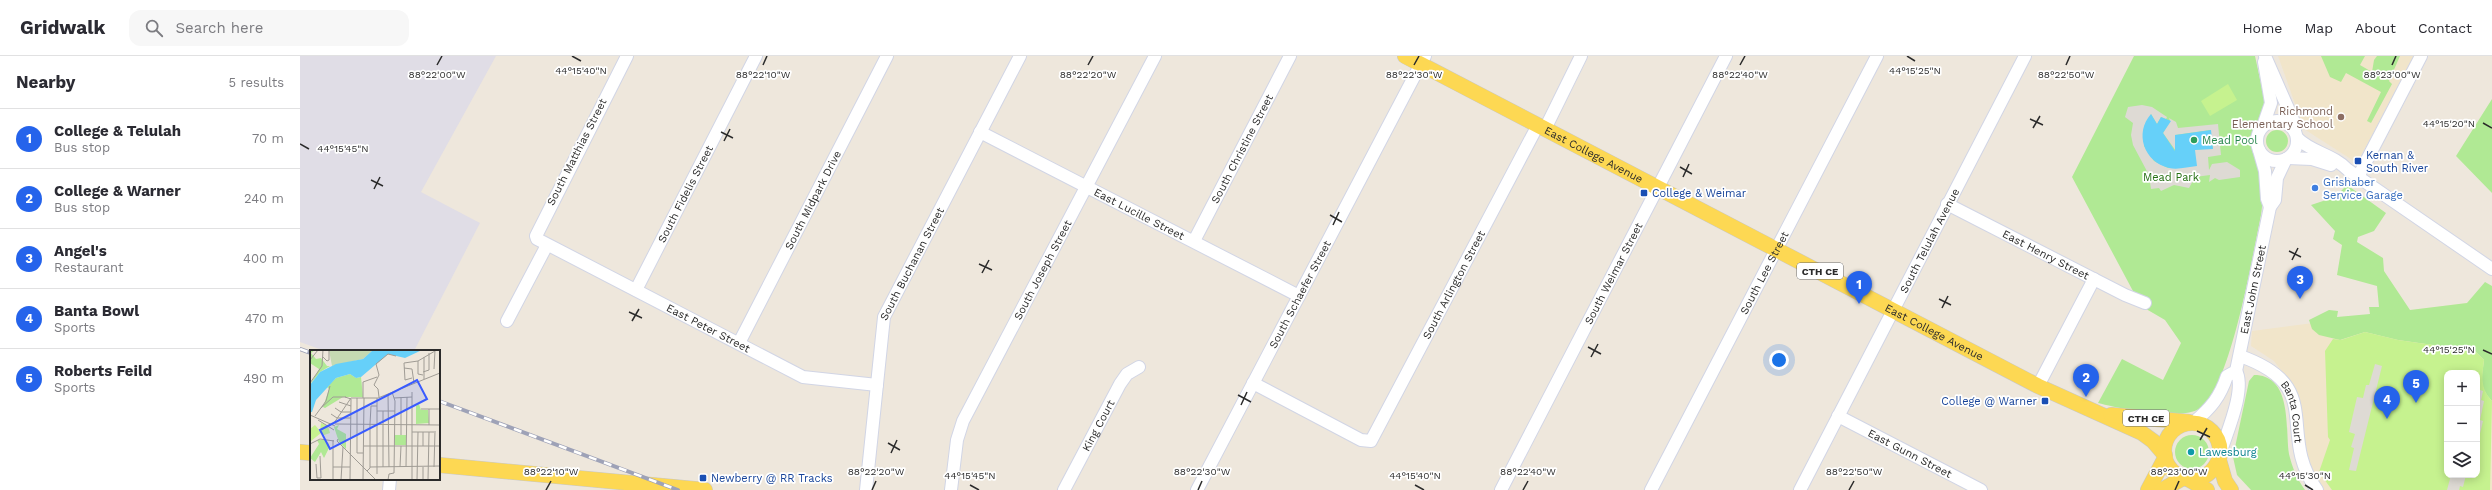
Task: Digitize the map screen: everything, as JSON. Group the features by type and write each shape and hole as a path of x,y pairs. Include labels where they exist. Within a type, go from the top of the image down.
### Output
{"main road":[{"name":"East College Avenue","path":"1405,56 1423,60 1541,127 1776,248 2038,386 2068,401 2104,415 2148,437 2165,457"},
{"name":"East College Avenue","path":"2104,415 2191,422"},
{"path":"2148,490 2165,457 2166,443 2171,433 2191,422 2209,428 2217,437 2224,480 2231,490"},
{"path":"300,452 310,453"},
{"path":"2162,490 2185,478 2209,474 2220,455"},
{"path":"2165,457 2173,471 2207,490"},
{"path":"440,465 617,486 705,490"}],"street":[{"name":"South Matthias Street","path":"547,245 540,242 536,236 627,56"},
{"name":"South Fidelis Street","path":"636,290 756,56"},
{"name":"South Midpark Drive","path":"739,343 887,56"},
{"name":"South Buchanan Street","path":"866,490 884,317 887,308 1020,56"},
{"name":"South Joseph Street","path":"951,490 957,440 963,421 1155,56"},
{"name":"South Christine Street","path":"1194,240 1290,56"},
{"name":"South Arlington Street","path":"1253,383 1367,442 1374,437 1541,127 1581,56"},
{"name":"South Weimar Street","path":"1501,490 1726,56"},
{"name":"South Lee Street","path":"1651,490 1877,56"},
{"name":"South Telulah Avenue","path":"1800,490 2025,56"},
{"path":"2265,56 2271,103 2257,138 2259,150 2262,155 2274,161 2287,159 2312,159 2337,169 2348,170"},
{"path":"2265,56 2294,122 2296,150 2287,159"},
{"path":"2358,177 2421,56"},
{"name":"South Schaefer Street","path":"1197,490 1423,60"},
{"path":"2263,126 2274,121 2286,123 2308,148 2336,159 2348,170 2492,269"},
{"name":"East Lucille Street","path":"980,132 1194,240 1299,296"},
{"name":"East John Street","path":"2259,150 2265,171 2267,199 2270,207"},
{"name":"East John Street","path":"2220,455 2231,423 2240,380 2236,371 2270,207 2275,200 2277,178 2287,159"},
{"name":"East Henry Street","path":"1947,204 2145,304"},
{"name":"East Peter Street","path":"547,245 803,377 877,385"},
{"path":"507,321 547,245"},
{"path":"2038,386 2094,279"},
{"name":"Banta Court","path":"2240,356 2273,371 2290,390 2296,413 2300,456 2306,473 2317,490"},
{"name":"King Court","path":"1064,490 1120,384 1127,374 1139,367"},
{"name":"East John Street","path":"2191,422 2211,408 2221,393 2227,376 2236,371"},
{"name":"East Gunn Street","path":"1838,416 1981,490"},
{"path":"389,490 390,480"}],"shaded area":[{"path":"300,56 496,56 421,192 480,223 415,350 322,350 300,342"},
{"name":"Richmond Elementary School","path":"2278,56 2415,56 2357,163 2304,129"},
{"path":"2142,105 2152,107 2167,117 2166,119 2161,117 2157,124 2151,114 2144,146 2154,161 2168,168 2195,150 2213,148 2210,130 2175,135 2176,151 2163,133 2170,121 2169,118 2176,122 2178,128 2218,124 2221,155 2208,157 2209,170 2212,164 2227,162 2240,170 2240,177 2219,180 2215,178 2209,182 2210,175 2195,177 2189,188 2174,185 2161,191 2159,188 2151,189 2149,175 2133,145 2131,135 2133,123 2125,117 2128,107"},
{"path":"2492,295 2492,490 2324,490 2306,458 2303,416 2295,388 2274,361 2251,346 2252,331 2467,303"},
{"path":"2375,364 2382,366 2356,471 2349,470 2354,448 2351,447 2355,434 2349,432 2357,397 2363,398 2366,385 2369,385"},
{"path":"2480,390 2483,391 2481,400 2484,401 2480,420"},
{"path":"2480,420 2483,421 2480,434"},
{"path":"2450,478 2465,478 2463,487 2460,486 2459,490 2447,490"}],"green space":[{"name":"Mead Park","path":"2134,56 2255,56 2266,107 2255,130 2253,141 2260,168 2263,199 2261,215 2238,321 2230,351 2220,378 2209,399 2197,410 2188,413 2163,414 2120,408 2098,403 2122,359 2163,380 2181,343 2165,320 2141,306 2072,177"},
{"path":"2321,56 2365,56 2360,65 2372,72 2374,60 2377,56 2400,56 2389,81 2392,84 2371,123 2367,121 2381,92 2346,73 2341,82 2330,77"},
{"path":"2228,84 2237,100 2210,116 2201,101"},
{"path":"2492,99 2492,193 2456,156"},
{"path":"2277,130 2285,133 2288,141 2285,149 2277,152 2269,149 2266,141 2269,133"},
{"path":"2347,185 2386,213 2374,231 2358,237 2357,242 2383,258 2384,271 2410,310 2467,303 2485,282 2492,286 2492,401 2485,391 2482,382 2484,360 2475,351 2398,340 2365,332 2340,340 2319,335 2312,329 2309,320 2329,310 2338,311 2337,317 2370,314 2369,307 2379,307 2377,286 2337,275 2342,245 2333,239 2335,231 2311,205 2335,197"},
{"path":"2365,332 2398,340 2475,351 2484,360 2482,377 2485,392 2492,401 2490,490 2332,490 2319,472 2330,440 2328,437 2325,351 2333,339 2341,340"},
{"path":"2254,375 2267,377 2275,384 2281,394 2285,406 2289,454 2295,473 2305,490 2251,490 2237,475 2233,457 2249,381"},
{"path":"2189,435 2195,435 2199,436 2206,442 2209,452 2208,459 2202,466 2195,469 2189,469 2185,468 2178,462 2175,455 2175,449 2176,445 2182,438"}],"water":[{"name":"Mead Pool","path":"2151,114 2157,124 2161,117 2171,121 2163,133 2175,151 2175,135 2211,130 2213,149 2195,150 2197,166 2176,169 2160,165 2153,160 2144,146 2143,130"}],"railway":[{"path":"300,349 310,353"},
{"path":"440,401 678,490"}],"place":[{"name":"Richmond Elementary School","path":"2341,117"},
{"name":"Mead Pool","path":"2194,140"},
{"name":"Kernan & South River","path":"2358,161"},
{"name":"Grishaber Service Garage","path":"2315,188"},
{"name":"College & Weimar","path":"1644,193"},
{"name":"Angel's","path":"2300,299"},
{"name":"College & Telulah","path":"1859,304"},
{"name":"College & Warner","path":"2086,397"},
{"name":"College @ Warner","path":"2045,401"},
{"name":"Roberts Feild","path":"2416,403"},
{"name":"Banta Bowl","path":"2387,419"},
{"name":"Lawesburg","path":"2191,452"},
{"name":"Newberry @ RR Tracks","path":"703,478"}]}
